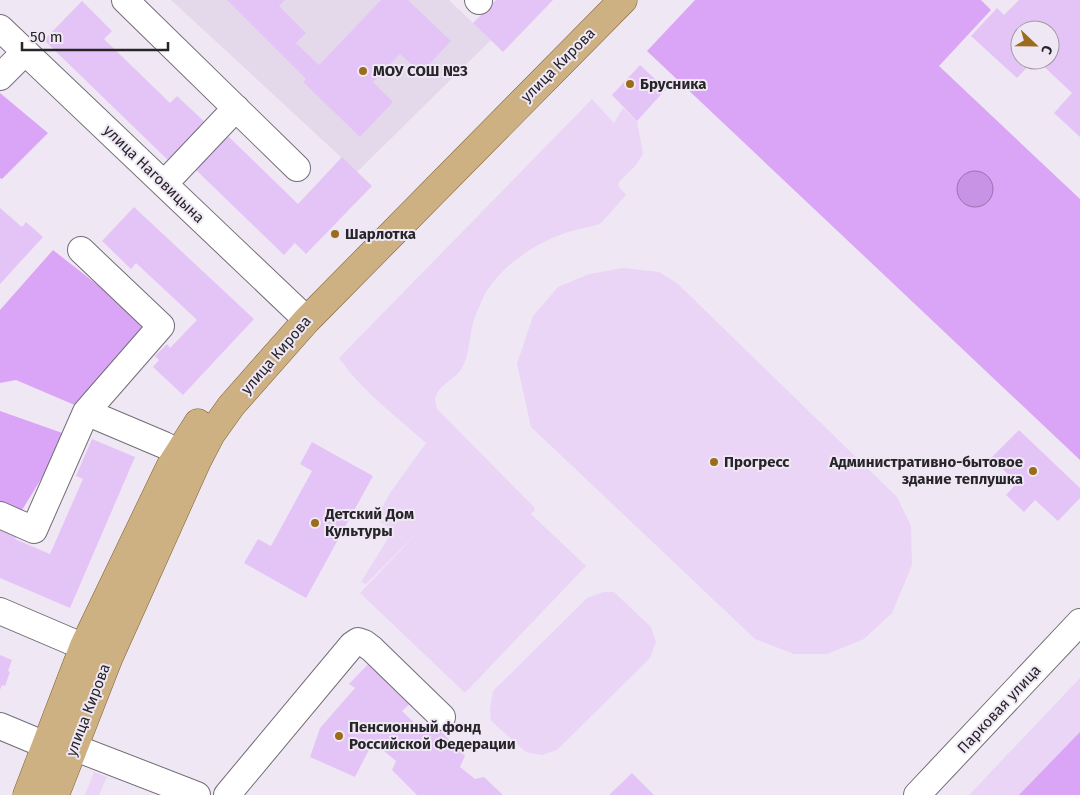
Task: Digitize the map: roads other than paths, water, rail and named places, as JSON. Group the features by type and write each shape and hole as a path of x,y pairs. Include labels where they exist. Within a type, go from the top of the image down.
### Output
{"main road":[{"name":"улица Кирова","path":"54,795 63,749 96,652 188,457 211,434 231,406 365,239 597,0"},
{"name":"улица Кирова","path":"303,315 622,0"},
{"name":"улица Кирова","path":"27,795 63,749"}],"street":[{"path":"125,0 297,168"},
{"name":"улица Наговицына","path":"0,28 303,315"},
{"path":"0,77 25,52"},
{"path":"164,184 236,108"},
{"path":"0,515 34,530 86,412 161,326 81,250"},
{"path":"86,412 188,457"},
{"path":"0,611 96,652"},
{"name":"Парковая улица","path":"918,795 1080,622"},
{"path":"227,795 352,645 358,641 372,650 442,717"},
{"path":"0,726 63,749 144,785 198,795"}],"place":[{"name":"МОУ СОШ №3","path":"363,71"},
{"name":"Брусника","path":"630,84"},
{"name":"Шарлотка","path":"335,234"},
{"name":"Прогресс","path":"714,462"},
{"name":"Административно-бытовое здание теплушка","path":"1033,471"},
{"name":"Детский Дом Культуры","path":"315,523"},
{"name":"Пенсионный фонд Российской Федерации","path":"339,736"}]}
